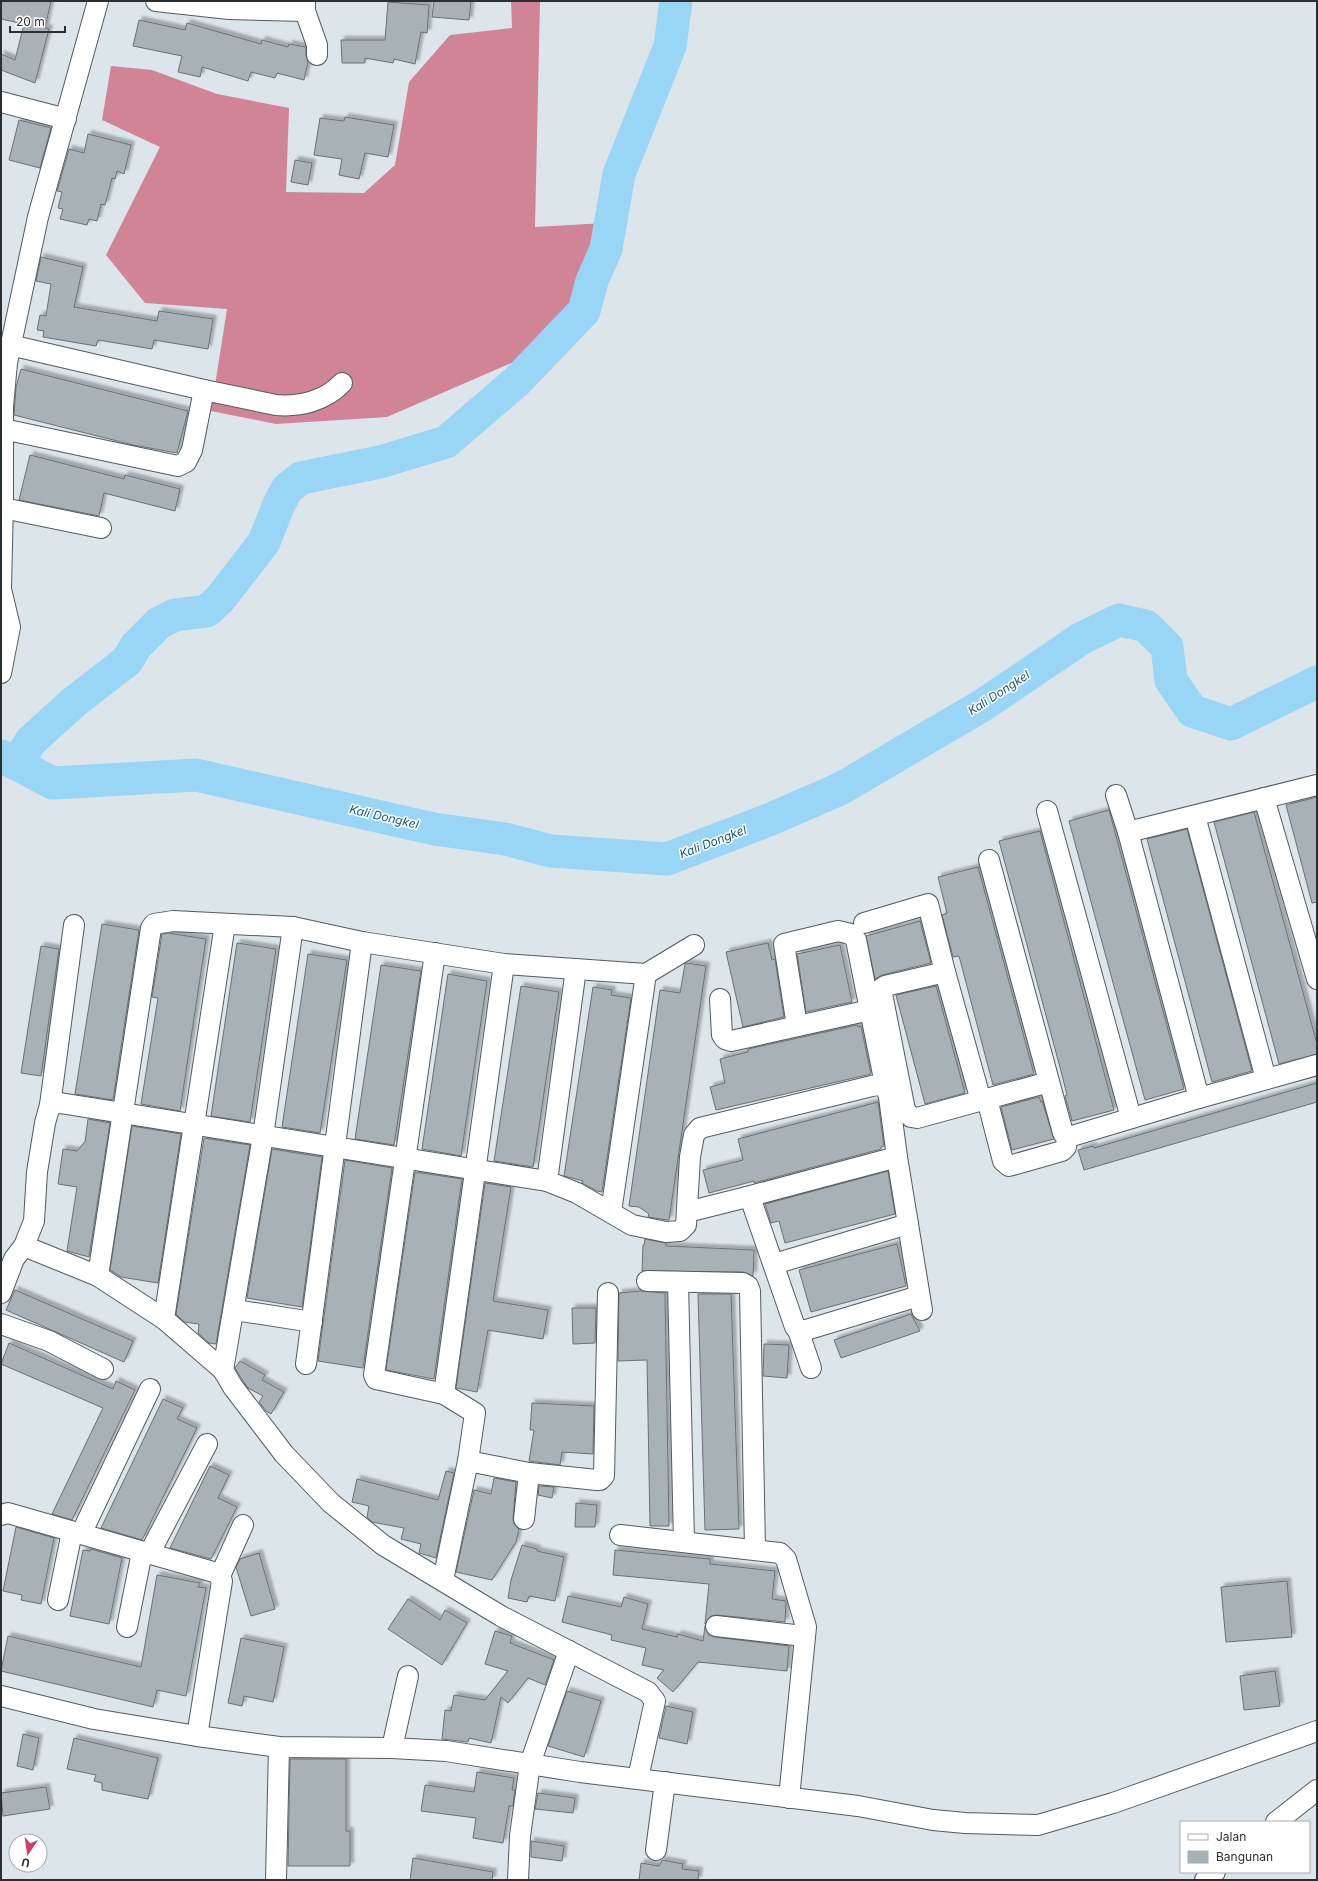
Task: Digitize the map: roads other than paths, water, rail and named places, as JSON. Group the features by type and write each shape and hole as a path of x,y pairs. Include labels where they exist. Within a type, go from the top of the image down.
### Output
{"street":[{"path":"1,673 10,627 1,589 3,429 6,363 38,217 98,1"},
{"path":"156,1 229,9 305,6 317,45 317,55"},
{"path":"1,102 66,119"},
{"path":"10,345 204,390 276,405 288,406 317,400 332,392 342,383"},
{"path":"3,429 178,466 186,462 192,450 204,390"},
{"path":"3,508 101,528"},
{"path":"1128,832 1317,785"},
{"path":"1116,795 1128,832 1199,1098"},
{"path":"1264,798 1317,979"},
{"path":"1047,811 1131,1118"},
{"path":"1195,816 1266,1079"},
{"path":"989,860 1063,1133 1067,1136 1072,1136 1199,1098 1317,1066"},
{"path":"864,923 928,904 945,972 1003,1161 1009,1166 1062,1151 1066,1147 1067,1136"},
{"path":"98,1276 124,1114 151,928 154,924 173,921 293,928 362,942 504,964 646,974 694,945"},
{"path":"164,1320 225,924"},
{"path":"1,1293 14,1259 24,1246 34,1221 37,1172 45,1123 50,1105 74,925"},
{"path":"223,1370 235,1310 263,1136 293,928"},
{"path":"797,1026 784,944 838,931 851,934 856,940 885,1084 889,1097 897,1157 921,1303 806,1330 798,1330"},
{"path":"306,1364 362,942"},
{"path":"434,953 374,1375 376,1379 444,1394 476,1414 468,1461 443,1580"},
{"path":"444,1394 477,1169 504,964"},
{"path":"547,1181 576,969"},
{"path":"945,972 886,986 881,989 905,1110 911,1117 917,1118 1049,1082"},
{"path":"611,1212 646,974"},
{"path":"720,999 722,1035 725,1039 731,1041 870,1010"},
{"path":"50,1105 60,1103 547,1181 577,1193 632,1225 666,1232 680,1232 686,1225 690,1157 694,1134 700,1128 885,1084"},
{"path":"687,1212 897,1157"},
{"path":"747,1197 752,1203 795,1327 798,1330 811,1368"},
{"path":"774,1264 908,1224"},
{"path":"24,1246 98,1276 164,1320 223,1370 233,1387 284,1454 331,1502 383,1545 501,1616 648,1692 656,1701 638,1778"},
{"path":"647,1281 743,1283 748,1286 750,1291 755,1549"},
{"path":"678,1282 684,1542"},
{"path":"468,1461 529,1473 597,1480 600,1480 604,1476 608,1293"},
{"path":"235,1310 312,1322"},
{"path":"1,1324 49,1341 103,1368"},
{"path":"58,1600 76,1533 150,1389"},
{"path":"127,1626 145,1553 207,1444"},
{"path":"524,1519 529,1473"},
{"path":"1,1515 8,1513 217,1573 220,1576 222,1581 197,1736"},
{"path":"220,1576 243,1525"},
{"path":"620,1535 755,1549 780,1553 786,1559 806,1627 790,1798"},
{"path":"716,1626 804,1636"},
{"path":"518,1880 520,1836 530,1764 569,1651"},
{"path":"392,1748 408,1676"},
{"path":"1,1696 94,1719 197,1736 279,1747 392,1748 446,1751 530,1764 858,1806 934,1820 965,1823 1038,1825 1113,1803 1317,1731"},
{"path":"276,1880 279,1747"},
{"path":"656,1850 665,1782"},
{"path":"1277,1821 1317,1790"},
{"path":"1205,1880 1214,1873"}],"waterway":[{"path":"16,764 31,741 74,702 127,661 136,646 159,623 175,615 207,611 220,599 264,542 279,504 287,489 301,478 380,462 446,442 517,381 584,311 592,281 606,249 619,174 670,46 676,1"},
{"name":"Kali Dongkel","path":"1,756 53,783 196,775 434,829 505,839 551,851 667,859 766,821 840,789 983,705 1082,638 1119,620 1146,626 1167,647 1171,680 1192,711 1231,724 1317,682"}]}
